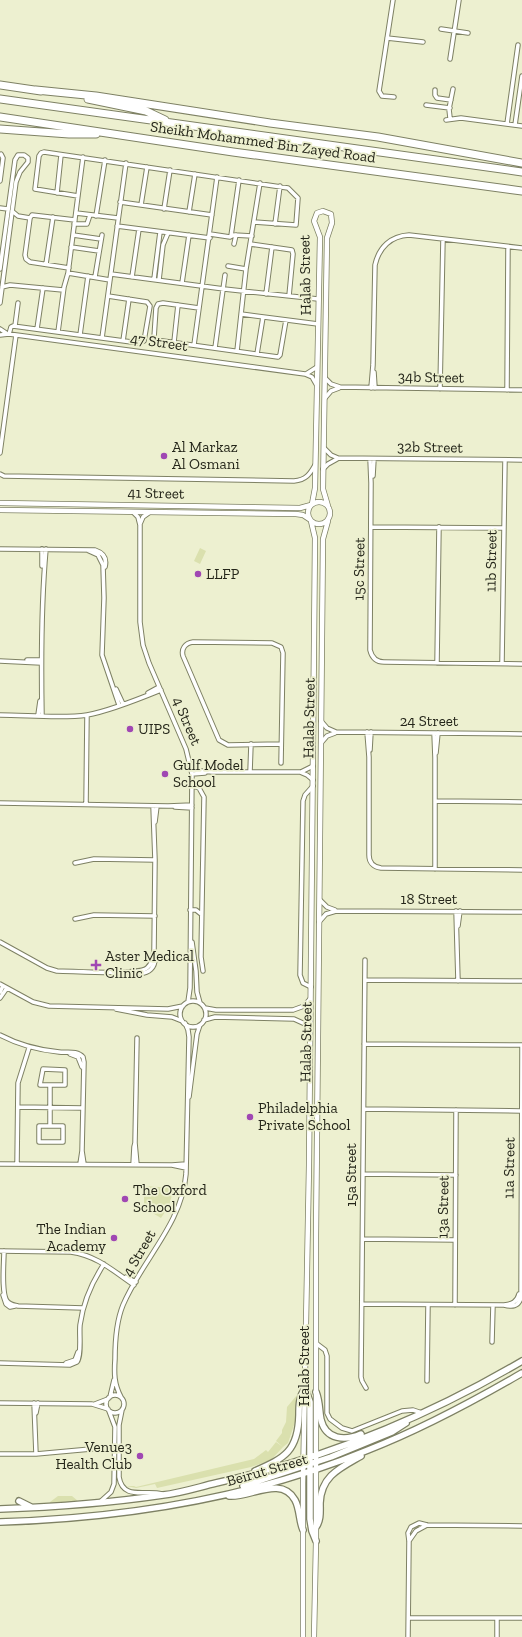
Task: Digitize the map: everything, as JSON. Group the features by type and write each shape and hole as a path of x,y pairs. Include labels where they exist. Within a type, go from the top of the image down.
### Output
{"highway":[{"path":"0,85 96,96 378,138 522,163"},
{"path":"36,90 146,111 157,115 166,121"},
{"name":"Sheikh Mohammed Bin Zayed Road","path":"0,99 166,121 522,172"},
{"name":"Sheikh Mohammed Bin Zayed Road","path":"0,117 241,153 522,190"},
{"path":"0,129 69,134 108,132"}],"main road":[{"name":"Beirut Street","path":"0,1509 98,1503 165,1495 245,1477 313,1457 409,1420 474,1389 522,1361"},
{"name":"Beirut Street","path":"0,1522 62,1519 116,1514 181,1504 225,1495 313,1466 367,1451 434,1421 522,1373"},
{"path":"305,1388 310,1402 313,1457 311,1526 316,1542"},
{"path":"245,1477 276,1462 289,1450 298,1433 300,1398 305,1388"},
{"path":"316,1392 323,1425 328,1432 337,1438 351,1438 394,1422 409,1420"},
{"path":"313,1466 392,1432 409,1420"},
{"path":"316,1528 320,1519 321,1495 328,1478 341,1466 362,1456 367,1451"},
{"path":"225,1495 238,1496 272,1488 284,1490 291,1495 297,1505 303,1530"},
{"path":"19,1501 33,1508"}],"street":[{"path":"393,0 379,92 382,96 394,97"},
{"path":"450,59 459,0"},
{"path":"441,29 468,33"},
{"path":"387,38 423,42"},
{"path":"507,124 518,45"},
{"path":"515,125 522,76"},
{"path":"452,89 448,119 461,118 522,126"},
{"path":"435,90 436,96 439,98 451,100"},
{"path":"438,106 439,98"},
{"path":"426,105 450,108"},
{"path":"78,196 37,191 35,187 40,154 44,152 61,154 280,186 290,188 298,198 296,225 293,226 254,222"},
{"path":"0,181 3,158 2,154"},
{"path":"57,193 61,154"},
{"path":"0,268 1,257 10,210 17,179 28,160 25,156 18,155 15,162 10,210 11,219 0,303"},
{"path":"58,332 64,290 69,268 83,158"},
{"path":"96,216 105,160"},
{"path":"15,162 20,167 25,166"},
{"path":"102,338 126,163"},
{"path":"141,205 148,167"},
{"path":"164,208 170,170"},
{"path":"189,212 195,174"},
{"path":"194,345 217,177"},
{"path":"231,236 239,180"},
{"path":"237,351 246,269 260,183"},
{"path":"275,224 280,186"},
{"path":"120,202 212,215"},
{"path":"0,208 10,210 18,216 30,218 36,214 87,224 90,215"},
{"name":"Halab Street","path":"312,505 315,488 316,464 316,384 320,236 314,221 315,215 323,211 331,214 333,220 327,238 324,398 323,493 328,506"},
{"path":"76,213 118,218"},
{"path":"11,219 18,216"},
{"path":"46,264 53,217"},
{"path":"30,218 25,257 30,262 69,268"},
{"path":"117,226 189,235 252,236"},
{"path":"132,277 139,229"},
{"path":"154,280 160,232"},
{"path":"159,280 163,246 168,233"},
{"path":"73,235 102,237 95,277"},
{"path":"182,283 189,235"},
{"path":"234,244 236,235"},
{"path":"373,388 376,265 380,252 389,242 401,236 409,235 522,248"},
{"path":"440,389 443,239"},
{"path":"250,244 290,249 293,252 289,296"},
{"path":"71,247 100,251"},
{"path":"266,294 272,247"},
{"path":"507,390 508,247"},
{"path":"228,266 246,269"},
{"path":"68,274 110,280"},
{"path":"111,274 224,289 318,299"},
{"path":"215,348 225,275"},
{"path":"80,335 88,276"},
{"path":"3,280 10,285"},
{"path":"2,287 10,285 64,290"},
{"path":"37,329 43,288"},
{"path":"9,334 11,327 15,326 123,341 141,343 144,341 150,306 147,302 108,296"},
{"path":"123,341 129,299"},
{"path":"15,326 18,303"},
{"path":"199,308 163,303 157,306 153,335 156,340 279,356 286,320"},
{"path":"174,342 178,305"},
{"path":"241,314 318,324"},
{"path":"257,354 263,317"},
{"name":"47 Street","path":"0,329 9,334"},
{"name":"47 Street","path":"0,335 9,334 305,374"},
{"path":"0,453 16,335"},
{"path":"305,374 312,372 317,367"},
{"path":"305,374 312,377 316,384"},
{"name":"34b Street","path":"325,378 331,384 340,387 522,390"},
{"path":"324,398 331,391 340,387"},
{"path":"324,448 331,456 338,458"},
{"path":"323,469 331,461 338,458"},
{"name":"32b Street","path":"338,458 522,460"},
{"name":"15c Street","path":"372,459 370,650 372,656 381,662 437,663"},
{"name":"11b Street","path":"502,663 505,460"},
{"path":"0,474 4,476 294,481 304,479 309,476 316,464"},
{"path":"320,502 328,506 330,512 328,521 320,525 310,520 308,510 312,505 320,502"},
{"name":"41 Street","path":"0,504 296,508 312,505"},
{"name":"41 Street","path":"0,510 296,514 303,515 310,520"},
{"name":"4 Street","path":"133,512 138,517 140,525 140,632 146,657 183,742 193,786 190,988 188,1002"},
{"path":"140,525 143,517 150,512"},
{"name":"Halab Street","path":"303,1637 315,538 310,520"},
{"name":"Halab Street","path":"313,1457 317,1344 316,1236 323,539 328,521"},
{"path":"371,527 504,528"},
{"path":"439,527 437,663 522,664"},
{"path":"0,549 95,550 103,555 105,561 102,655 121,704"},
{"path":"40,715 44,549"},
{"path":"281,744 228,745 217,738 183,656 182,650 186,644 192,642 272,643 281,647 283,653 281,763"},
{"path":"0,661 41,661"},
{"path":"0,715 87,715 142,697 160,689"},
{"path":"86,804 87,715"},
{"path":"321,721 327,728 336,732"},
{"path":"321,743 327,736 336,732"},
{"name":"24 Street","path":"336,732 522,734"},
{"path":"369,732 369,858 373,865 379,868 522,870"},
{"path":"435,869 436,733"},
{"path":"250,772 251,744"},
{"path":"300,772 313,766"},
{"path":"191,772 300,772 313,780"},
{"path":"193,786 199,788 204,797 201,957 203,971"},
{"path":"311,987 303,983 300,975 303,801 305,795 312,786"},
{"path":"436,801 522,802"},
{"path":"0,803 192,807"},
{"path":"0,942 52,970 145,973 153,968 155,963 155,806"},
{"path":"75,863 94,859 155,860"},
{"path":"320,900 327,907 336,910"},
{"path":"190,909 202,905"},
{"path":"190,909 196,910 202,914"},
{"path":"319,922 326,914 336,910"},
{"name":"18 Street","path":"336,910 522,912"},
{"path":"458,911 458,981"},
{"path":"75,919 94,915 155,916"},
{"name":"4 Street","path":"190,931 196,970 197,992 200,1003"},
{"name":"15a Street","path":"365,960 361,1377 363,1385 366,1388"},
{"path":"365,980 522,981"},
{"path":"0,992 3,986"},
{"path":"0,998 3,986"},
{"path":"3,986 33,1002 49,1006 168,1009 183,1006 188,1002 194,1001 200,1003 205,1008 216,1010 293,1010 304,1006 311,998"},
{"path":"183,1006 180,1015 183,1022"},
{"path":"109,1008 172,1017 190,1026 200,1025 206,1014 205,1008"},
{"path":"204,1020 215,1017 294,1019 305,1024 310,1035"},
{"name":"4 Street","path":"109,1398 114,1379 115,1344 118,1323 124,1303 178,1209 184,1187 186,1166 189,1037 188,1030 183,1022"},
{"name":"4 Street","path":"187,1116 197,1034 200,1025"},
{"path":"0,1035 29,1048 67,1053 80,1059 83,1072 82,1164"},
{"path":"135,1165 137,1038"},
{"path":"364,1044 522,1046"},
{"name":"11a Street","path":"362,1304 504,1305 515,1302 520,1291 522,1046"},
{"path":"17,1164 19,1078 29,1048"},
{"path":"43,1069 65,1070 65,1086 50,1086 40,1085 43,1069"},
{"path":"50,1086 50,1126"},
{"path":"18,1107 83,1108"},
{"path":"364,1109 521,1111"},
{"name":"13a Street","path":"454,1305 456,1110"},
{"path":"39,1126 50,1126 63,1126 63,1142 39,1142 39,1126"},
{"path":"0,1164 186,1166"},
{"path":"363,1174 456,1175"},
{"path":"363,1239 455,1240"},
{"path":"83,1308 10,1306 6,1304 3,1300 4,1288 2,1251 71,1252 88,1256 135,1283"},
{"path":"0,1363 61,1364 75,1360 79,1349 83,1308 95,1280 104,1264"},
{"path":"427,1381 428,1304"},
{"path":"492,1342 493,1305"},
{"path":"317,1344 325,1350 327,1356 327,1413 330,1419 345,1429 355,1430 402,1411 413,1410 423,1413"},
{"name":"4 Street","path":"114,1379 120,1397"},
{"path":"92,1404 116,1396 120,1397 124,1405 119,1425 119,1477 121,1485 126,1490 134,1493 153,1492 165,1495"},
{"path":"98,1503 109,1496 114,1484 115,1427 106,1404 109,1398"},
{"path":"0,1403 92,1404 117,1413 122,1410"},
{"path":"36,1403 36,1454"},
{"path":"0,1454 36,1454 102,1448"},
{"path":"313,1466 316,1528 315,1635"},
{"path":"408,1637 408,1536 409,1530 415,1524 522,1526"},
{"path":"409,1541 419,1528 427,1525"},
{"path":"409,1618 522,1618"},
{"path":"497,1637 498,1618"}],"green space":[{"path":"200,548 206,551 200,564 194,561"},
{"path":"144,1186 174,1188 169,1206 161,1218 144,1208"},
{"path":"297,1395 296,1419 288,1443 283,1447 276,1441 282,1433 286,1422 287,1407"},
{"path":"276,1442 283,1447 271,1460 251,1467 157,1488 155,1484 136,1488 126,1486 136,1487 254,1459 266,1450 268,1452"},
{"path":"58,1496 72,1496 78,1501 50,1504 50,1502"}],"place":[{"name":"Al Markaz Al Osmani","path":"164,456"},
{"name":"LLFP","path":"198,574"},
{"name":"UIPS","path":"130,729"},
{"name":"Gulf Model School","path":"165,774"},
{"name":"Aster Medical Clinic","path":"96,965"},
{"name":"Philadelphia Private School","path":"250,1117"},
{"name":"The Oxford School","path":"125,1199"},
{"name":"The Indian Academy","path":"114,1238"},
{"name":"Venue3 Health Club","path":"140,1456"}]}
